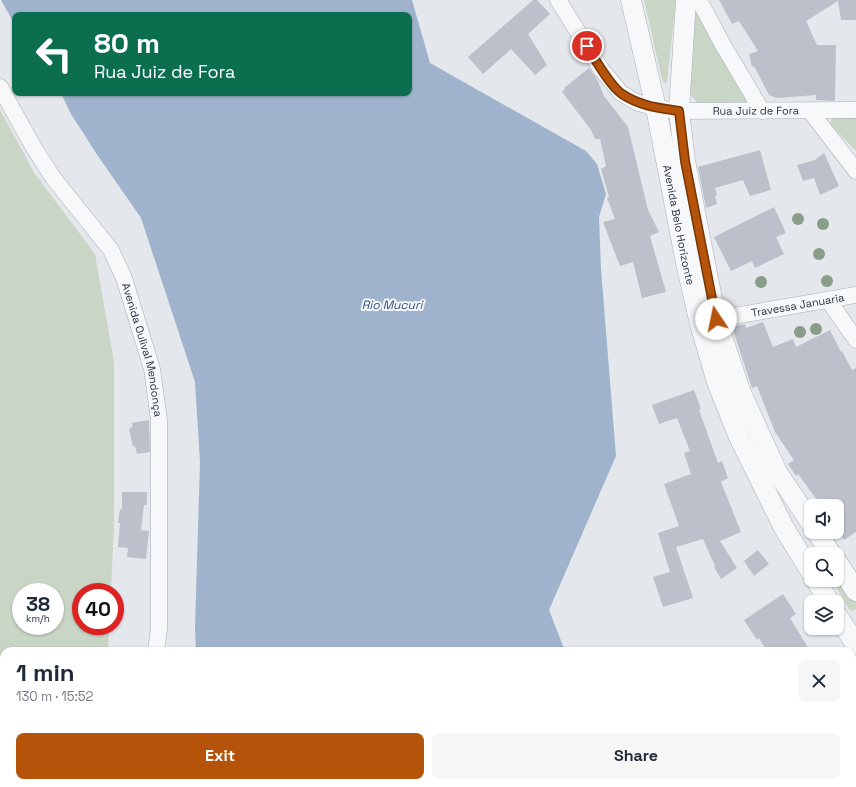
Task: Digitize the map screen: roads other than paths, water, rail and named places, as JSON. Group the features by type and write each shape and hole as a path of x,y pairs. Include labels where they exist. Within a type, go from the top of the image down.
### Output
{"street":[{"name":"Rua Juiz de Fora","path":"558,0 601,69 621,93 636,102 656,108 679,111 856,110"},
{"name":"Avenida Belo Horizonte","path":"631,0 656,108 698,317 717,382 739,437 784,528 804,561"},
{"name":"Avenida Belo Horizonte","path":"686,0 679,111 685,161 716,319 741,393 777,472 804,512"},
{"path":"699,0 723,45 762,111"},
{"name":"Avenida Oulival Mendonça","path":"0,87 34,148 54,179 111,250 124,278 152,369 159,420 159,629 157,647"},
{"path":"810,111 856,172"},
{"name":"Travessa Januaria","path":"716,319 829,301 856,295"},
{"path":"829,301 856,340"},
{"path":"844,573 856,591"}],"water":[{"name":"Rio Mucuri","path":"1,0 412,0 430,63 586,151 597,164 606,194 599,217 601,269 616,456 549,610 563,647 196,647 195,627 200,462 195,382 141,218 96,153 71,114 62,96 412,96 412,12 12,12 12,20"}]}
